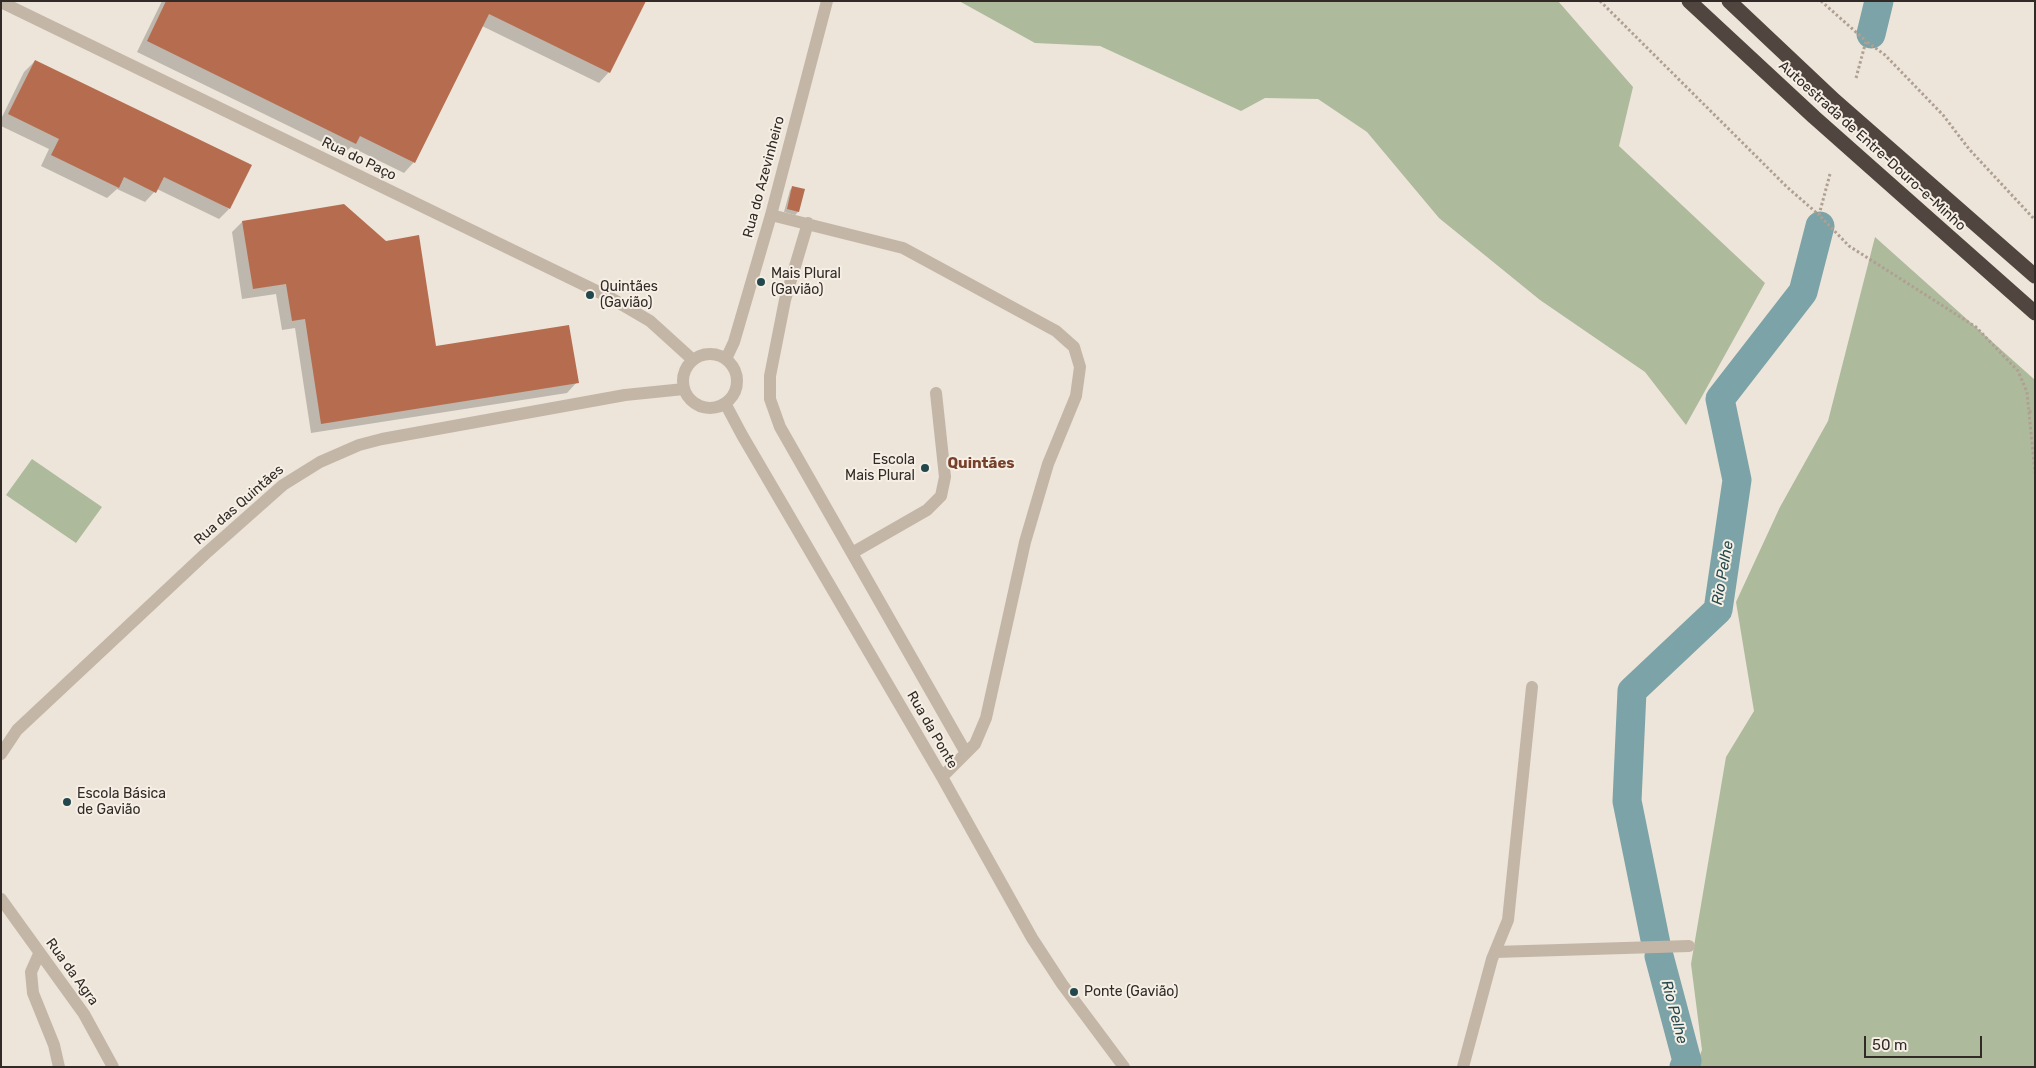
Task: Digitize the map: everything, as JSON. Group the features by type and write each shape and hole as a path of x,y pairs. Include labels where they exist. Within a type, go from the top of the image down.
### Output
{"highway":[{"name":"Autoestrada de Entre-Douro-e-Minho","path":"1689,1 1814,117 2035,313"},
{"name":"Autoestrada de Entre-Douro-e-Minho","path":"1729,1 1835,101 2035,276"}],"street":[{"name":"Rua do Azevinheiro","path":"726,359 734,342 771,215 827,1"},
{"name":"Rua do Paço","path":"1,2 609,297 650,321 693,360"},
{"path":"771,215 903,248 1056,331 1074,346 1080,368 1076,396 1048,464 1025,542 986,718 975,744 942,777"},
{"path":"808,223 785,300 770,376 770,399 780,427 966,754"},
{"path":"710,354 726,359 735,371 736,385 734,392 725,403 710,407 702,406 688,396 684,389 684,373 693,360 710,354"},
{"name":"Rua das Quintães","path":"1,754 17,730 204,555 283,485 320,462 353,447 382,439 625,395 684,389"},
{"path":"852,553 927,510 941,496 945,477 936,393"},
{"name":"Rua da Ponte","path":"725,403 942,777 1032,938 1062,984 1124,1067"},
{"path":"1463,1067 1495,952 1508,920 1532,687"},
{"name":"Rua da Agra","path":"1,898 39,954 84,1014 113,1067"},
{"path":"1495,952 1689,946"},
{"path":"39,954 31,972 32,992 54,1045 59,1067"}],"path":[{"path":"1600,1 1849,246 1976,327 2018,371 2027,392 2035,473"},
{"path":"1821,1 1866,41 1885,55 1943,115 1969,149 2035,220"},
{"path":"1856,78 1866,41"},
{"path":"1819,215 1830,174"},
{"path":"2029,412 2035,411"}],"green space":[{"path":"959,1 1558,1 1633,87 1619,146 1765,283 1686,425 1645,372 1540,300 1439,218 1367,132 1318,99 1265,98 1241,111 1100,46 1035,43"},
{"path":"1875,237 2035,380 2035,1067 1695,1067 1702,1050 1691,964 1726,757 1754,711 1736,602 1780,507 1828,421"},
{"path":"32,459 102,507 76,543 6,495"}],"building":[{"path":"166,1 646,1 610,73 489,14 415,163 360,136 356,144 147,41"},
{"path":"35,60 252,165 230,209 164,177 156,193 124,177 119,188 51,155 59,139 8,114"},
{"path":"792,186 805,189 799,212 787,209"},
{"path":"344,204 386,241 419,235 436,346 569,325 579,383 321,424 305,319 292,321 286,284 253,289 242,221"}],"waterway":[{"name":"Rio Pelhe","path":"1871,34 1879,1"},
{"name":"Rio Pelhe","path":"1656,944 1627,801 1632,691 1718,610 1737,480 1720,399 1803,292 1820,226"},
{"name":"Rio Pelhe","path":"1659,956 1687,1061 1684,1067"}],"place":[{"name":"Mais Plural (Gavião)","path":"761,282"},
{"name":"Quintães (Gavião)","path":"590,295"},
{"name":"Escola Mais Plural","path":"925,468"},
{"name":"Escola Básica de Gavião","path":"67,802"},
{"name":"Ponte (Gavião)","path":"1074,992"}],"district":[{"name":"Quintães","path":"981,464"}]}
